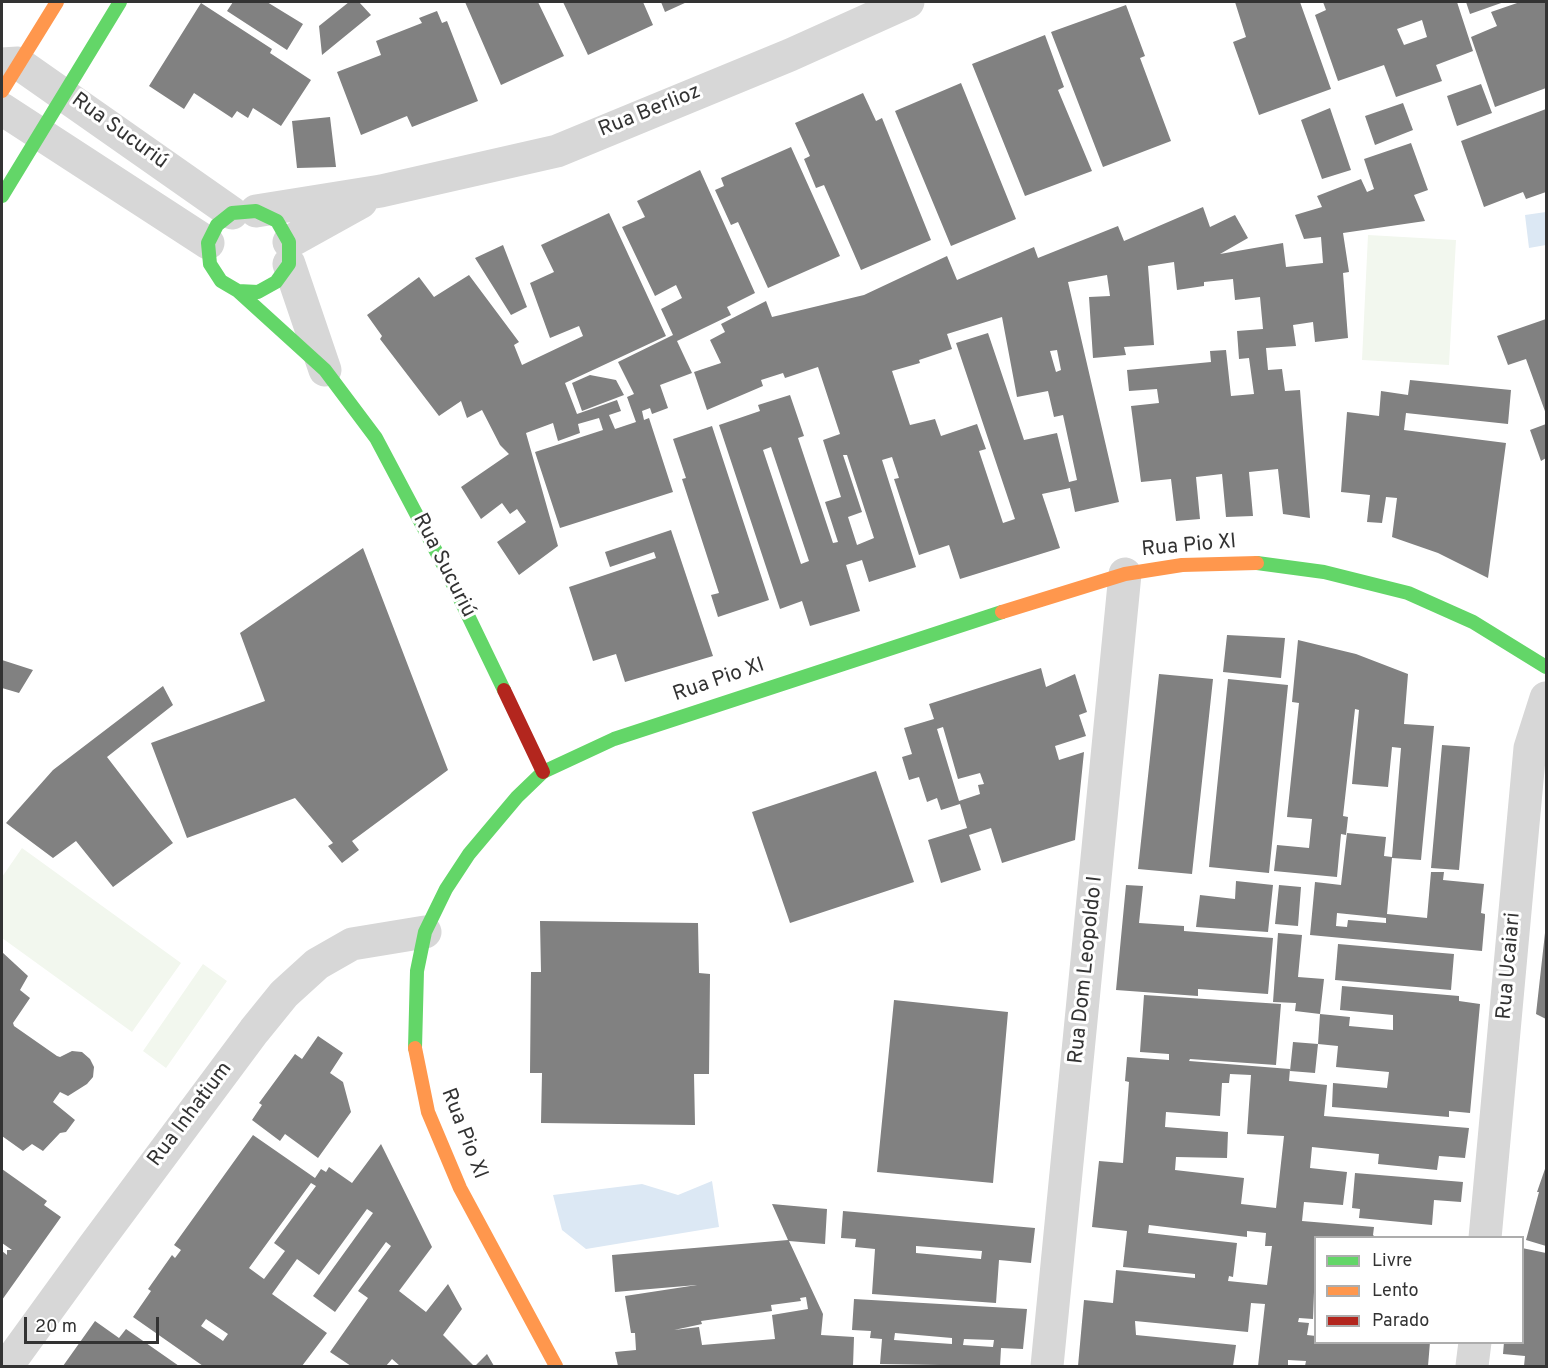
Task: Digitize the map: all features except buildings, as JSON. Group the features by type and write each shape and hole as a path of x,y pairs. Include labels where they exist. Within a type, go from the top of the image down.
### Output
{"street":[{"path":"2,91 10,63 57,2"},
{"path":"2,196 120,2"},
{"name":"Rua Berlioz","path":"244,212 381,191 557,151 790,55 908,2"},
{"name":"Rua Sucuriú","path":"10,63 65,93 244,212"},
{"name":"Rua Sucuriú","path":"2,109 208,243"},
{"name":"Rua Berlioz","path":"289,253 381,191"},
{"path":"244,212 277,221 289,253 276,282 258,292 238,291 220,281 210,264 208,243 217,225 244,212"},
{"name":"Rua Sucuriú","path":"289,253 325,370"},
{"name":"Rua Sucuriú","path":"238,291 325,370 376,438 447,572 543,772"},
{"name":"Rua Pio XI","path":"556,1366 533,1319 489,1246 428,1112 415,1055 414,1015 417,971 425,932 446,889 469,854 517,797 543,772 614,739 742,695 1125,574 1182,565 1256,563 1324,572 1408,593 1511,642 1546,667"},
{"name":"Rua Dom Leopoldo I","path":"1047,1366 1125,574"},
{"name":"Rua Ucaiari","path":"1485,1236 1530,748 1546,698"},
{"name":"Rua Inhatium","path":"7,1366 100,1236 284,994 317,964 352,944 425,932"},
{"path":"1472,1366 1475,1344"}],"shaded area":[{"path":"1546,212 1546,245 1529,248 1525,215"},
{"path":"1368,235 1456,240 1449,365 1362,360"},
{"path":"22,848 181,963 132,1032 2,938 2,877"},
{"path":"203,964 227,981 166,1068 143,1051"},
{"path":"712,1181 719,1227 586,1249 562,1230 553,1195 642,1184 678,1195"}],"traffic: fast":[{"path":"2,196 120,2"},
{"path":"238,291 258,292 276,282 289,264 289,242 277,221 256,211 232,213 217,225 208,243 210,264 221,281 238,291 325,370 376,438 447,572 504,690"},
{"path":"1257,563 1324,572 1408,593 1473,622 1546,667"},
{"path":"415,1048 417,971 425,932 446,889 469,854 517,797 543,772 614,739 1002,612"}],"traffic: slow":[{"path":"2,91 57,2"},
{"path":"1002,612 1125,574 1182,565 1257,563"},
{"path":"415,1048 428,1112 460,1188 556,1366"}],"traffic: jam":[{"path":"504,690 543,772"}]}
